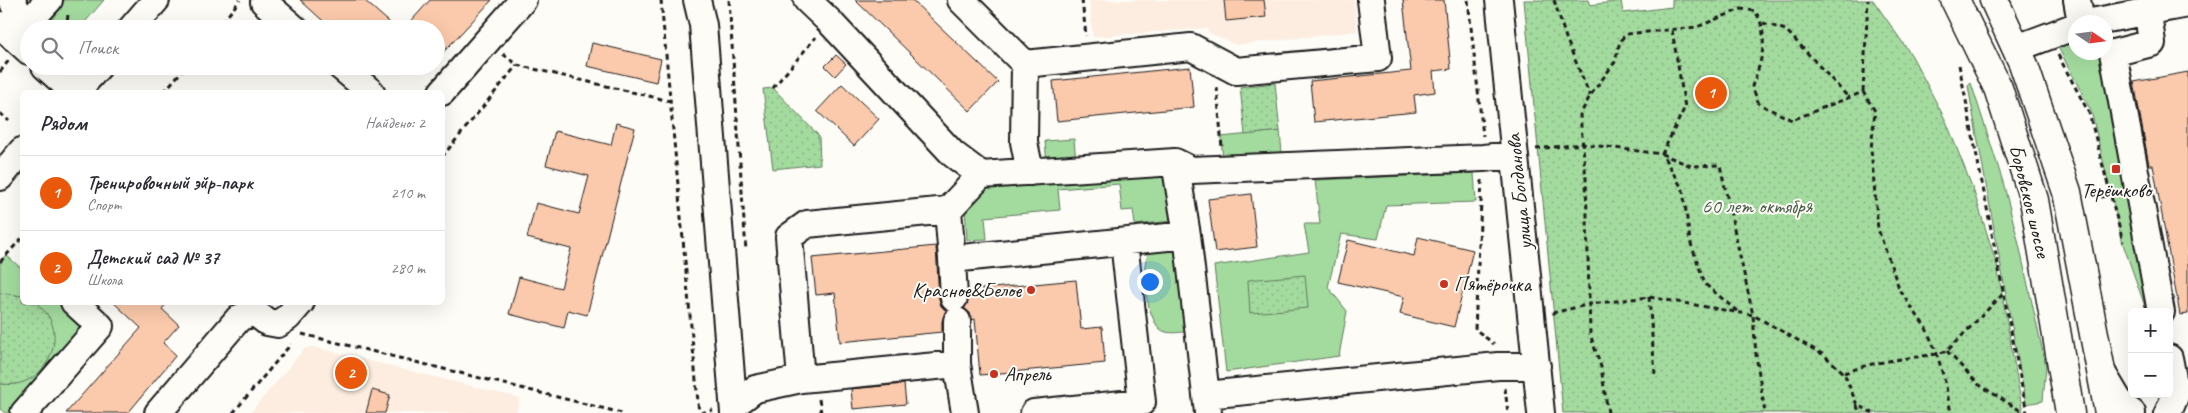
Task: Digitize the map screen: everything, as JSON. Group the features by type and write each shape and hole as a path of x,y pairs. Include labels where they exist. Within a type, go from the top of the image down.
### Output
{"main road":[{"name":"Боровское шоссе","path":"1955,0 1998,88 2031,189 2040,225 2070,413"},
{"name":"Боровское шоссе","path":"1994,0 2017,48 2045,122 2067,192 2109,413"}],"street":[{"path":"12,0 17,11 14,38"},
{"path":"31,20 49,0"},
{"path":"139,20 156,0"},
{"path":"265,0 264,2 285,20"},
{"path":"444,90 523,0"},
{"path":"697,0 703,24 734,409"},
{"path":"807,0 830,21 953,154 981,175 1174,162 1191,170 1483,158 1523,152"},
{"path":"961,0 1025,64 1024,142 1030,172"},
{"path":"1025,64 1191,47 1236,71 1378,58 1371,0"},
{"name":"улица Богданова","path":"1499,0 1523,152 1541,413"},
{"path":"2077,0 2080,15"},
{"path":"2113,19 2188,4"},
{"path":"2148,13 2152,43 2113,53 2160,308"},
{"path":"2017,48 2068,29"},
{"path":"56,75 73,90"},
{"path":"77,90 91,75"},
{"path":"351,75 369,90"},
{"path":"0,177 20,153"},
{"path":"1174,162 1187,235 1207,404 1498,366 1537,366"},
{"path":"801,379 789,238 807,224 948,210 981,175"},
{"path":"948,210 956,310 957,364 965,413"},
{"path":"952,259 1187,235"},
{"path":"1034,413 1142,402 1124,242"},
{"path":"24,413 100,326 77,305"},
{"path":"158,413 248,307 267,322 278,324 288,317 303,314"},
{"path":"734,409 755,389 801,379 957,364"},
{"path":"2101,372 2122,406 2132,413"},
{"path":"2173,380 2177,402"}],"path":[{"path":"224,20 240,0"},
{"path":"661,0 699,413"},
{"path":"730,0 746,259"},
{"path":"1468,0 1485,149 1475,329 1496,346 1498,366 1505,385 1508,413"},
{"path":"1554,0 1566,38 1590,96"},
{"path":"1868,0 1863,92 1875,111 1872,149 1878,229 1900,291 1926,328 1945,382 1951,413"},
{"path":"1608,413 1601,367 1590,334 1591,304 1586,179 1580,115 1590,96 1615,62 1620,41 1626,34 1697,27 1741,9 1755,11 1763,23 1764,41 1759,70 1752,86 1760,104 1792,120 1863,92"},
{"path":"773,88 830,21"},
{"path":"1763,23 1786,30 1848,97"},
{"path":"1662,154 1685,107 1672,30"},
{"path":"488,40 517,65 670,101"},
{"path":"2056,52 2089,113 2112,194 2125,250"},
{"path":"1958,64 1962,73 2025,413"},
{"path":"445,153 517,65"},
{"path":"166,90 178,75"},
{"path":"1216,78 1222,152"},
{"path":"0,113 9,121"},
{"path":"1523,152 1583,144 1662,154 1691,166 1720,165 1752,316 1765,413"},
{"path":"1662,154 1683,190 1690,241 1705,284 1738,312"},
{"path":"2101,197 2112,194"},
{"path":"0,262 20,240"},
{"path":"1844,373 1867,365 1947,351 2004,294"},
{"path":"1649,298 1654,374"},
{"path":"1547,313 1591,304 1649,298 1738,312 1752,316 1824,355 1844,373 1859,413"},
{"path":"303,314 300,333 622,413"},
{"path":"233,413 293,341"},
{"path":"1947,351 1978,384 2025,413"},
{"path":"1857,405 1873,413"}],"shaded area":[{"path":"1089,0 1354,0 1357,31 1236,45 1208,32 1207,28 1093,37"},
{"path":"313,347 520,398 516,413 250,413 305,348"}],"green space":[{"path":"59,0 104,0 87,20 45,20"},
{"name":"60 лет октября","path":"1524,0 1588,0 1590,5 1621,1 1623,13 1672,7 1672,0 1873,0 1912,56 1946,121 1973,189 1997,265 2023,413 1563,413"},
{"path":"2068,37 2068,60 2103,60 2149,308 2146,308 2123,244 2091,111 2056,43"},
{"path":"1275,83 1280,131 1245,135 1240,87"},
{"path":"1971,83 2003,182 2018,240 2046,366 2043,401 2026,404 1968,86"},
{"path":"773,88 819,136 820,164 773,169 763,89"},
{"path":"1280,131 1282,153 1223,160 1221,137"},
{"path":"1074,139 1076,162 1047,165 1045,141"},
{"path":"1168,171 1172,221 1135,225 1133,210 1122,211 1119,184 1058,189 1060,210 985,217 987,239 967,240 965,209 989,188"},
{"path":"1474,173 1476,202 1386,205 1378,239 1341,234 1328,287 1347,311 1339,356 1226,372 1214,266 1309,252 1304,224 1320,224 1315,180"},
{"path":"1177,247 1186,332 1169,333 1160,329 1151,313 1145,288 1145,264 1148,255 1153,250"},
{"path":"6,255 20,267 20,296 0,293 0,262"},
{"path":"1305,275 1308,308 1250,313 1248,280"},
{"path":"0,293 20,296 20,305 38,305 47,314 52,324 54,335 50,357 36,375 27,381 16,384 0,384"},
{"path":"38,305 62,305 84,323 9,413 5,413 0,409 0,384 16,384 47,314"}],"building":[{"path":"300,0 364,0 387,20 322,20"},
{"path":"430,0 492,0 445,50 445,20 412,20"},
{"path":"855,0 912,0 998,82 970,111"},
{"path":"1224,0 1264,0 1266,17 1226,21"},
{"path":"1403,0 1444,0 1451,69 1433,71 1435,92 1414,95 1416,112 1314,122 1310,81 1411,71"},
{"path":"592,43 661,59 656,82 587,66"},
{"path":"836,55 846,64 835,76 825,66"},
{"path":"1190,67 1194,107 1057,121 1053,81"},
{"path":"2188,72 2188,314 2180,315 2153,165 2149,165 2134,82"},
{"path":"842,84 879,119 854,146 817,111"},
{"path":"616,123 635,128 587,315 568,310 564,328 509,314 519,277 561,288 571,249 527,238 536,203 579,214 589,176 546,165 555,131 611,145"},
{"path":"1251,194 1257,247 1215,252 1208,199"},
{"path":"1418,237 1473,250 1454,327 1400,314 1404,297 1338,282 1348,240 1414,256"},
{"path":"936,246 939,299 941,306 947,311 942,321 942,332 840,342 835,293 816,295 812,258"},
{"path":"1076,280 1081,329 1102,327 1105,363 980,375 975,319 972,320 970,313 964,308 969,296 972,296 972,290"},
{"path":"116,305 165,305 162,309 179,325 163,343 176,355 128,413 66,413 141,328"},
{"path":"904,384 906,404 853,409 851,389"},
{"path":"372,390 390,395 385,413 366,413"}],"place":[{"name":"Тренировочный эйр-парк","path":"1711,93"},
{"name":"Терёшково","path":"2116,169"},
{"name":"Пятёрочка","path":"1444,284"},
{"name":"Красное&Белое","path":"1031,290"},
{"name":"Детский сад № 37","path":"351,373"},
{"name":"Апрель","path":"994,374"}]}
